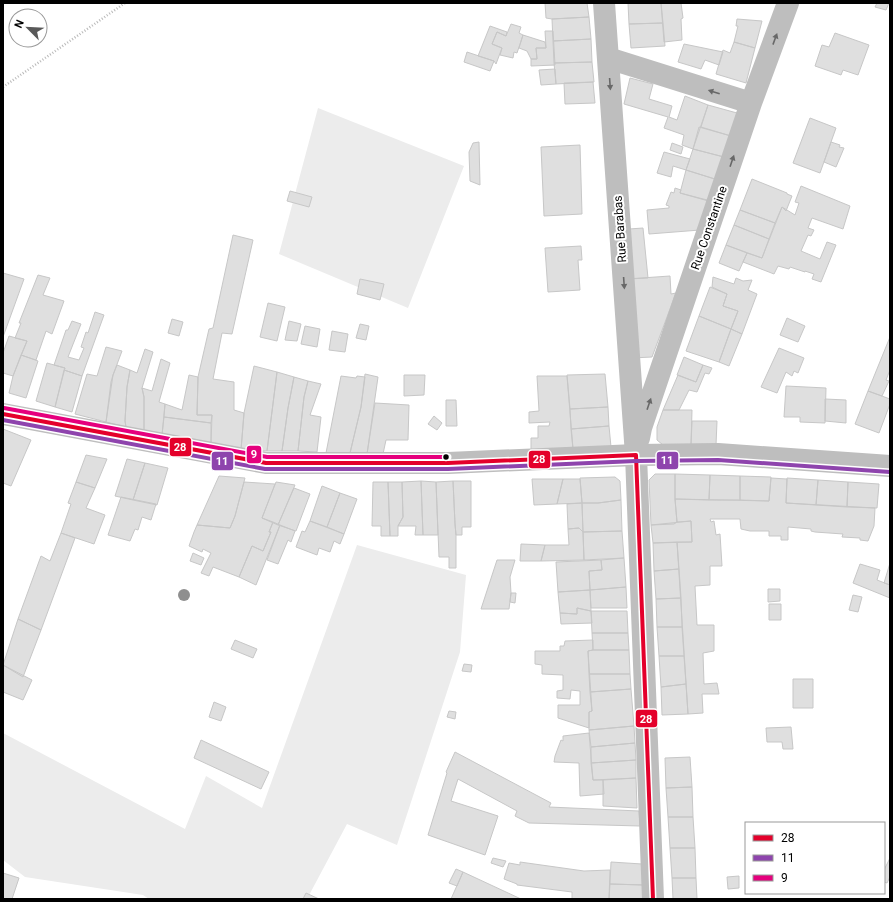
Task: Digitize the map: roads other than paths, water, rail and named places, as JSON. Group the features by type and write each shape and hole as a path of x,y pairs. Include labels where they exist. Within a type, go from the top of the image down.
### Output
{"street":[{"name":"Rue Barabas","path":"604,3 636,455"},
{"name":"Rue Constantine","path":"636,455 641,428 751,103 788,3"},
{"path":"608,58 751,103"},
{"path":"3,414 266,463 448,463 636,455 718,454 890,466"},
{"path":"636,455 653,899"}]}
